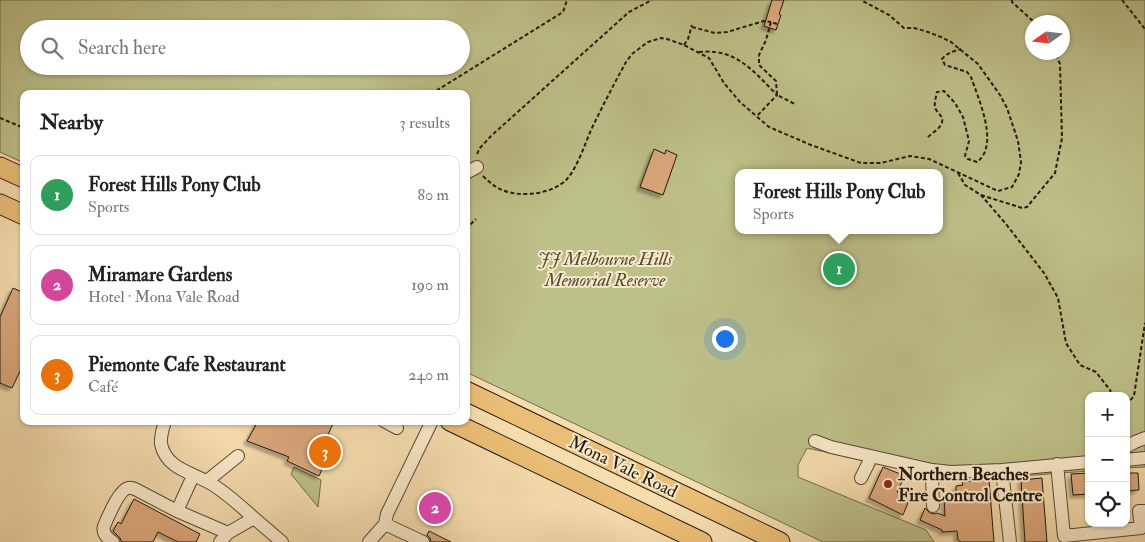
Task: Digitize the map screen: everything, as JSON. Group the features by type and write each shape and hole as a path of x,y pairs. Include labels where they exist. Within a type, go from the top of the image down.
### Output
{"highway":[{"path":"0,167 20,176"},
{"path":"0,204 20,213"},
{"name":"Mona Vale Road","path":"470,393 780,542"},
{"name":"Mona Vale Road","path":"458,425 702,542"}],"street":[{"path":"164,425 161,445 175,466 223,491 282,542"},
{"path":"391,425 397,428"},
{"path":"369,542 385,524 387,514 430,425"},
{"path":"1130,445 1145,438"},
{"path":"815,441 831,447 870,456 932,470 951,472 1002,470 1085,462"},
{"path":"207,481 238,456"},
{"path":"862,478 870,456"},
{"path":"1130,460 1145,458"},
{"path":"1057,464 1064,539 1141,528 1139,512 1145,511"},
{"path":"932,470 933,506"},
{"path":"1002,470 1010,542"},
{"path":"177,511 193,476"},
{"path":"113,542 104,534 104,526 121,493 127,488 136,489 224,538 254,518"},
{"path":"385,524 423,542"}],"path":[{"path":"470,70 563,12 567,0"},
{"path":"652,0 629,12 491,136 478,151 471,170 493,185 508,192 520,194 540,192 556,187 568,178 572,172 595,121 632,54 648,42 661,38 684,45 709,58 724,83 740,102 769,127 811,145 861,163 881,163 910,156 929,158 998,191 1012,187 1019,174 1021,162 1018,141 1000,95 978,64 951,42 914,28 904,28 889,15 861,0"},
{"path":"1012,0 1026,15"},
{"path":"1122,0 1145,29"},
{"path":"684,45 692,26 715,33 727,32 764,21 777,24"},
{"path":"757,116 777,95 776,81 759,66 759,55 771,22"},
{"path":"928,137 942,124 942,119 935,107 935,99 937,92 944,91 955,103 963,117 969,141 965,156 977,162 982,158 986,149 987,128 971,76 967,72 945,65 942,59 951,52 961,49"},
{"path":"698,52 714,52 729,55 746,64 777,95 795,104"},
{"path":"957,172 965,185 981,195 1022,208 1027,207 1055,173 1062,138 1058,60"},
{"path":"438,90 462,75"},
{"path":"0,118 20,126"},
{"path":"981,195 1044,273 1058,298 1066,343 1080,366 1096,372 1111,392"},
{"path":"470,225 476,219"},
{"path":"1130,401 1134,396 1145,323"}],"green space":[{"name":"JJ Melbourne Hills Memorial Reserve","path":"0,0 1145,0 1145,467 1130,468 1130,392 1085,392 1085,471 954,481 807,448 798,465 798,477 926,530 934,542 823,542 470,374 470,90 20,90 20,161 0,152"},
{"path":"294,467 321,480 318,507 291,474"}],"building":[{"path":"772,0 784,0 776,30 764,26"},
{"path":"654,149 665,154 666,150 677,155 663,195 640,187"},
{"path":"13,288 20,291 20,371 12,388 0,383 0,317"},
{"path":"256,425 332,425 325,442 333,446 319,476 287,461 289,457 247,441"},
{"name":"Northern Beaches Fire Control Centre","path":"883,467 905,476 897,492 910,498 903,515 869,498"},
{"path":"1085,473 1085,494 1073,495 1071,474"},
{"path":"1130,473 1138,473 1139,490 1130,491"},
{"path":"1042,478 1047,542 1025,542 1021,480"},
{"path":"989,480 994,542 961,542 958,540 957,531 942,532 942,530 920,520 925,508 930,513 945,516 944,497 956,496 956,486 963,485 962,482"},
{"path":"134,499 200,534 196,542 178,542 158,532 153,542 121,541 113,531 118,522 121,524"},
{"path":"429,531 451,542 431,542 427,535"}],"place":[{"name":"Forest Hills Pony Club","path":"839,269"},
{"name":"Piemonte Cafe Restaurant","path":"325,452"},
{"name":"Northern Beaches Fire Control Centre","path":"888,484"},
{"name":"Miramare Gardens","path":"435,508"}]}
